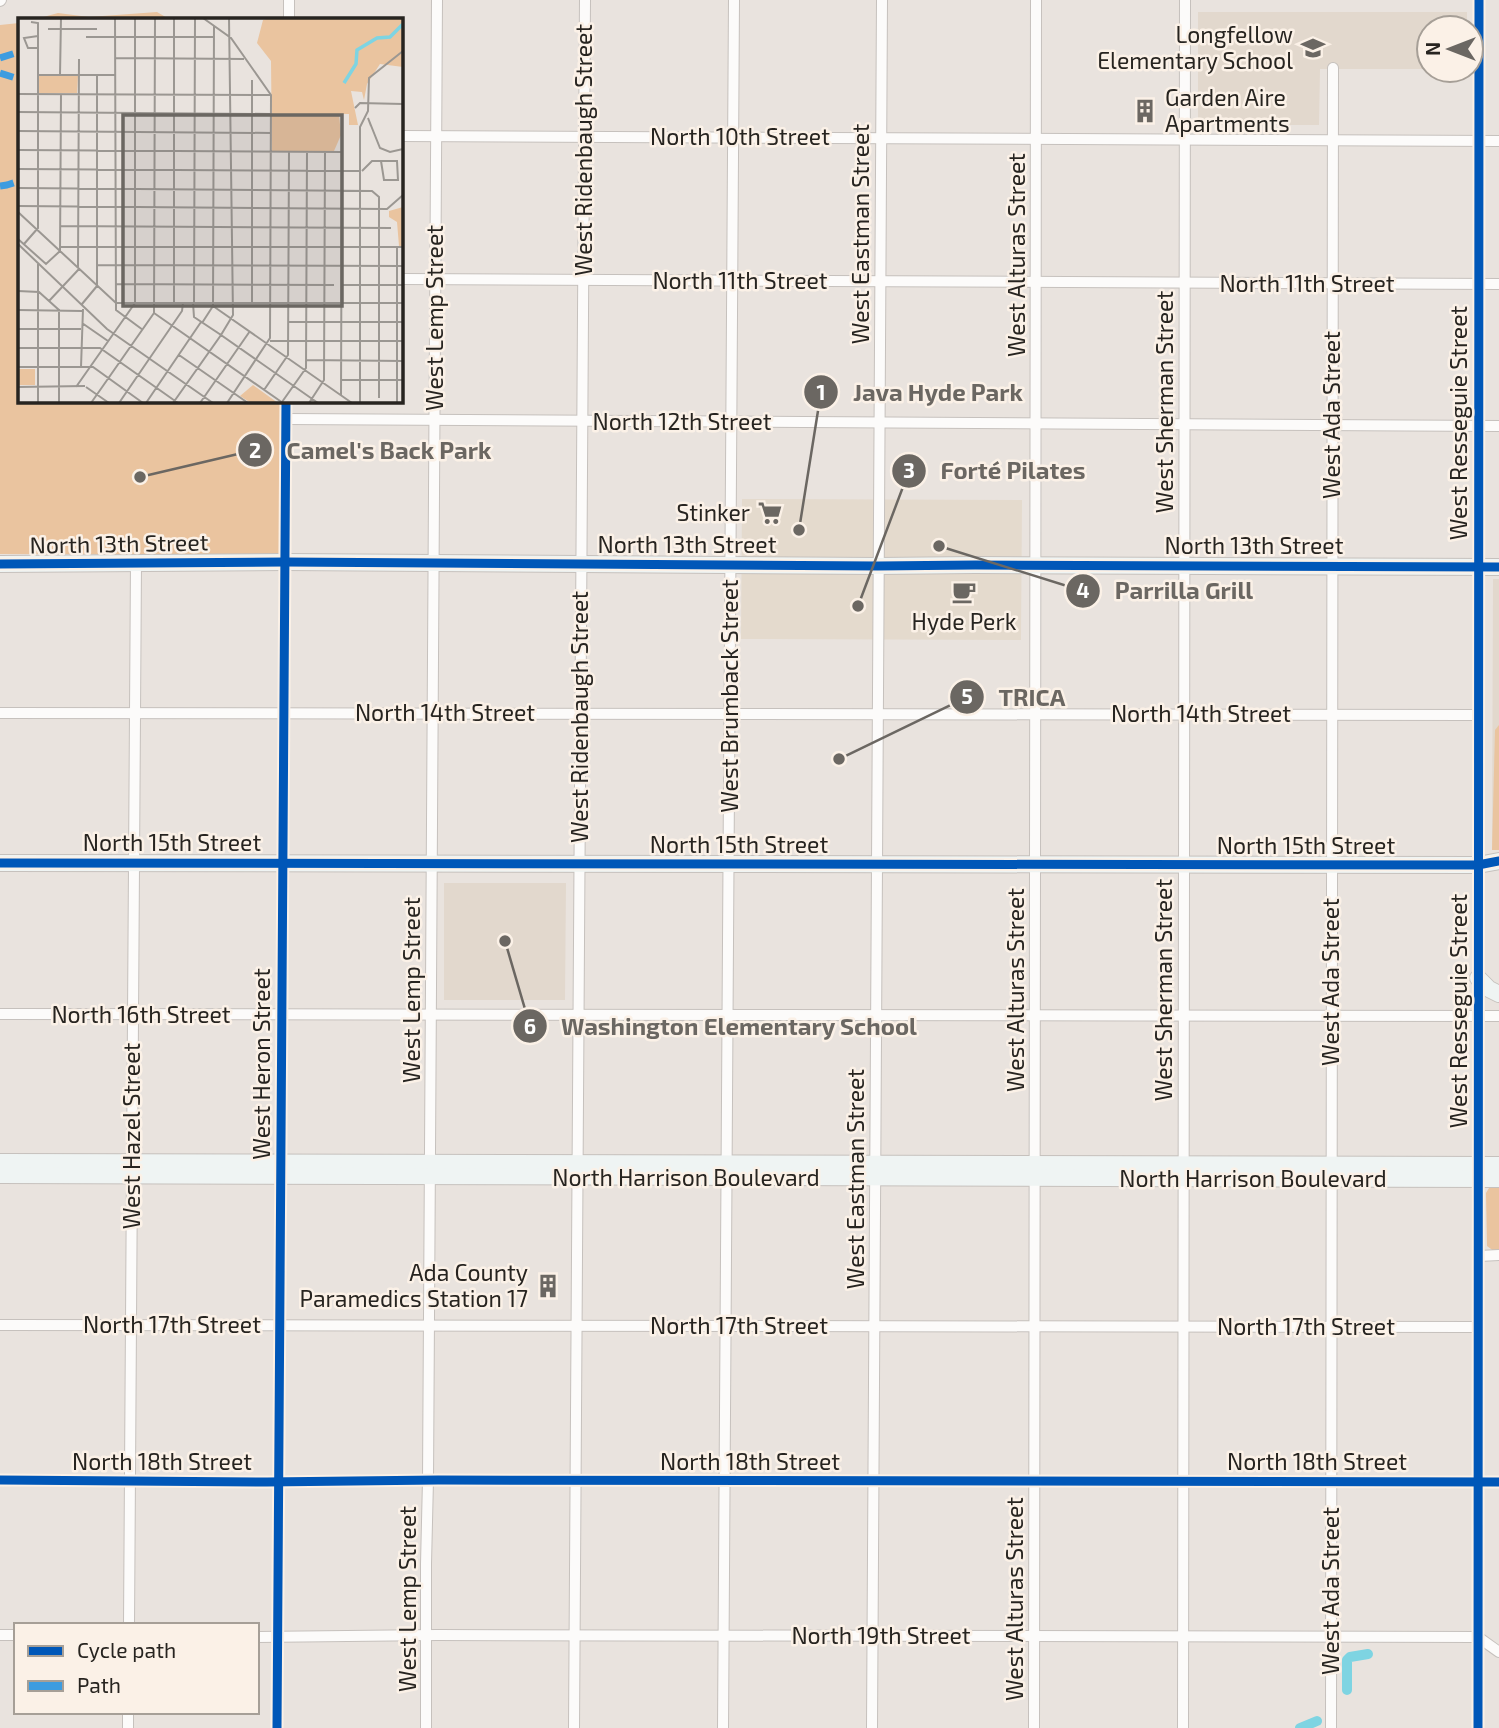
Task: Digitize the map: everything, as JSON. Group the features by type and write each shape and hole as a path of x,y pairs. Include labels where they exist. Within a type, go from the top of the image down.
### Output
{"street":[{"path":"289,0 289,18"},
{"name":"West Lemp Street","path":"426,1728 437,0"},
{"name":"West Ridenbaugh Street","path":"574,1728 585,0"},
{"name":"West Brumback Street","path":"723,1728 734,0"},
{"name":"West Eastman Street","path":"872,1728 882,0"},
{"name":"West Alturas Street","path":"1034,1728 1037,0"},
{"name":"West Sherman Street","path":"1183,1728 1185,0"},
{"name":"West Resseguie Street","path":"1478,1728 1479,0"},
{"name":"West Ada Street","path":"1331,1728 1333,68"},
{"name":"North 10th Street","path":"402,136 1499,141"},
{"name":"North 11th Street","path":"402,279 1499,284"},
{"name":"West Heron Street","path":"277,1728 286,402"},
{"name":"North 12th Street","path":"286,419 1499,426"},
{"name":"West Hazel Street","path":"129,1623 136,562"},
{"name":"North 13th Street","path":"0,564 285,562 1499,567"},
{"name":"North 14th Street","path":"0,713 1478,715"},
{"name":"North 15th Street","path":"0,863 1478,865 1499,861"},
{"name":"North 15th Street","path":"1478,865 1499,871"},
{"path":"1478,978 1499,994"},
{"name":"North 16th Street","path":"0,1014 1499,1016"},
{"name":"North Harrison Boulevard","path":"0,1162 132,1169 727,1171 1478,1172 1499,1165"},
{"name":"North Harrison Boulevard","path":"0,1175 132,1169"},
{"name":"North Harrison Boulevard","path":"1478,1172 1499,1179"},
{"path":"1479,1256 1499,1255"},
{"name":"North 17th Street","path":"0,1325 1478,1327"},
{"name":"North 18th Street","path":"0,1480 1499,1482"},
{"name":"North 19th Street","path":"259,1637 1478,1637"},
{"path":"1478,1637 1499,1652"}],"shaded area":[{"path":"157,12 167,18 40,18 58,13 89,17"},
{"name":"Longfellow Elementary School","path":"1198,12 1467,12 1415,14 1415,69 1320,69 1319,125 1198,125"},
{"path":"18,23 18,402 280,402 279,555 0,554 0,25"},
{"path":"742,499 1022,500 1021,640 741,639"},
{"path":"1493,579 1499,579 1499,850 1492,850"},
{"path":"1499,725 1499,850 1492,850 1495,730"},
{"path":"444,883 566,883 565,1000 444,1000"},
{"path":"1489,1188 1499,1188 1499,1252 1487,1246 1486,1193"}],"waterway":[{"path":"1347,1690 1347,1660 1368,1654"},
{"path":"1300,1728 1317,1721"}],"marked path":[{"path":"0,58 18,52"},
{"path":"0,73 18,79"},
{"path":"0,186 18,181"}],"cycle path":[{"path":"1478,1728 1479,0"},
{"path":"277,1728 286,402"},
{"path":"0,564 285,562 1499,567"},
{"path":"0,863 1478,865 1499,861"},
{"path":"0,1480 1499,1482"}],"place":[{"name":"Longfellow Elementary School","path":"1313,48"},
{"name":"Garden Aire Apartments","path":"1145,111"},
{"name":"Camel's Back Park","path":"140,477"},
{"name":"Stinker","path":"770,513"},
{"name":"Java Hyde Park","path":"799,530"},
{"name":"Parrilla Grill","path":"939,546"},
{"name":"Hyde Perk","path":"964,592"},
{"name":"Forté Pilates","path":"858,606"},
{"name":"TRICA","path":"839,759"},
{"name":"Washington Elementary School","path":"505,941"},
{"name":"Ada County Paramedics Station 17","path":"548,1286"}]}
